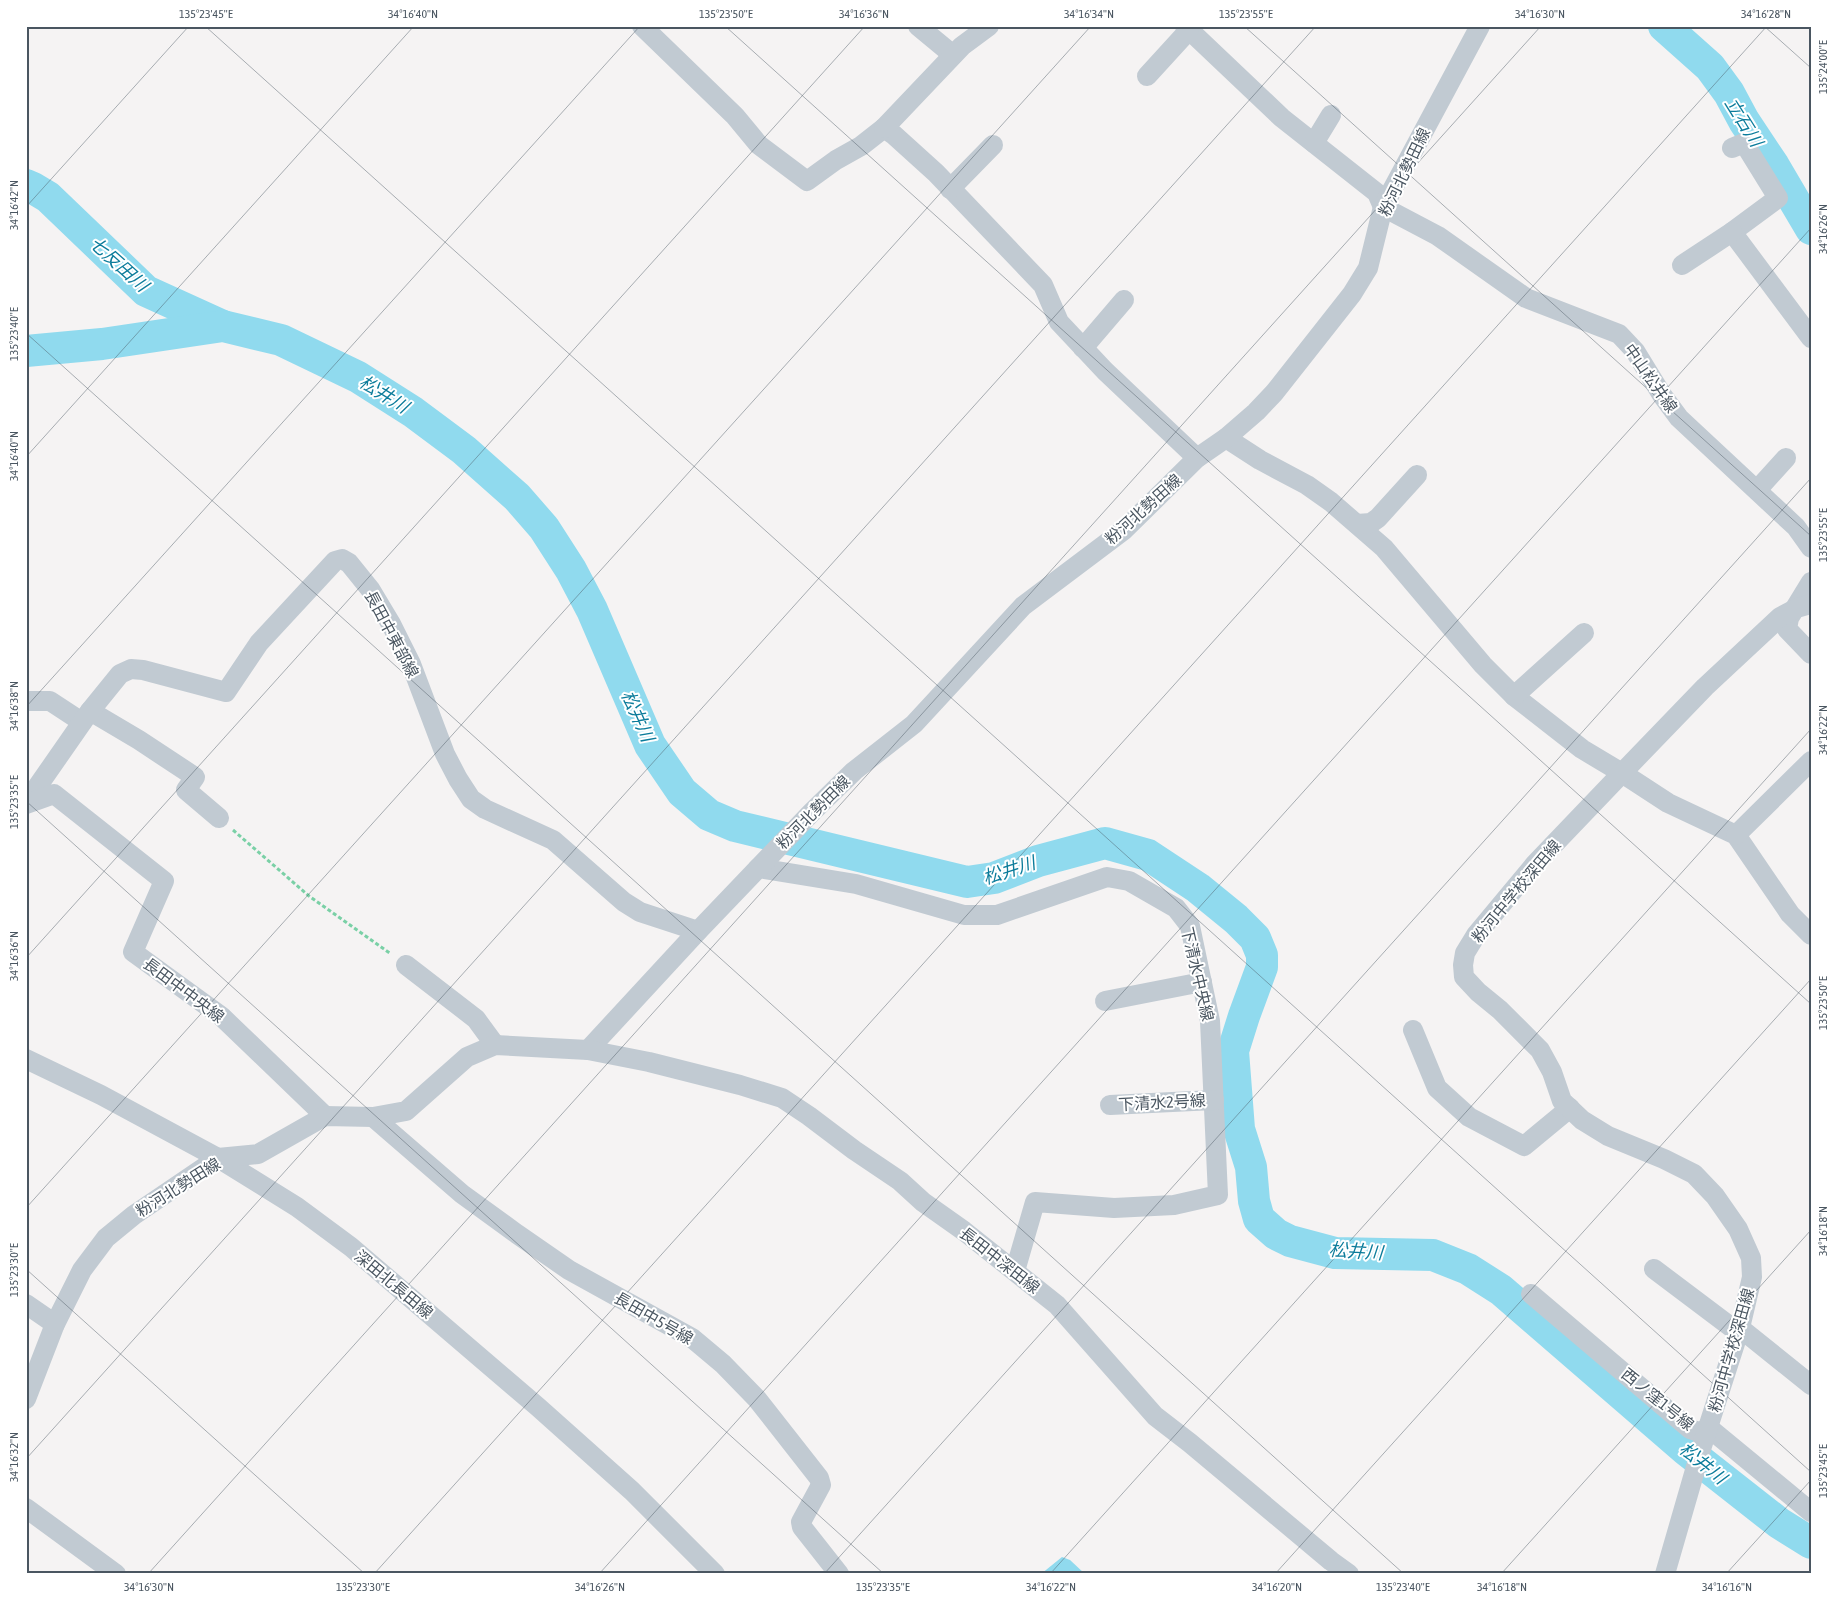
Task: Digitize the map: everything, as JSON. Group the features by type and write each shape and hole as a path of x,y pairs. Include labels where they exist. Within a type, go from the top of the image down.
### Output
{"street":[{"path":"642,26 735,116 759,145 807,181 836,160 861,146 884,128 962,46 989,26"},
{"path":"918,26 953,55"},
{"name":"粉河北勢田線","path":"588,1050 762,864 854,771 914,724 1023,606 1124,530 1197,458 1226,438 1256,412 1274,393 1352,294 1368,268 1383,207 1480,26"},
{"path":"1146,76 1187,28 1282,118 1378,193 1383,207"},
{"path":"1314,143 1331,115"},
{"path":"884,128 894,135 950,189 1043,285 1059,322 1105,371 1197,458"},
{"path":"1682,265 1732,232 1778,198 1744,144 1732,148"},
{"path":"950,189 993,145"},
{"name":"中山松井線","path":"1383,207 1438,236 1526,298 1619,334 1635,351 1662,396 1679,418 1796,527 1811,548"},
{"path":"1732,232 1811,338"},
{"path":"1083,348 1124,300"},
{"path":"1226,438 1260,460 1307,485 1357,524 1384,548 1483,665 1514,696 1582,749 1622,772 1668,803 1736,835 1790,914 1811,935"},
{"path":"1757,490 1786,458"},
{"path":"1357,524 1371,523 1378,518 1417,475"},
{"name":"長田中東部線","path":"26,803 86,716 120,674 131,669 143,670 226,692 259,643 335,561 342,559 349,563 370,589 391,624 411,664 445,754 458,779 472,798 485,809 553,840 624,902 640,912 698,932"},
{"path":"1811,582 1804,606 1789,618 1788,629 1811,654"},
{"name":"粉河中学校深田線","path":"1665,1574 1694,1470 1740,1328 1752,1277 1751,1258 1738,1229 1715,1196 1694,1174 1664,1159 1608,1136 1582,1120 1562,1100 1552,1072 1540,1050 1464,977 1463,965 1465,953 1482,928 1536,864 1622,772 1705,687 1780,617 1804,606"},
{"path":"1514,696 1584,633"},
{"path":"26,701 50,701 138,740 195,777 186,790 219,818"},
{"path":"1736,835 1811,761"},
{"name":"長田中中央線","path":"26,803 54,794 164,881 133,952 221,1016 325,1116"},
{"name":"下清水中央線","path":"762,864 856,884 964,914 997,915 1107,877 1129,880 1176,908 1190,926 1210,1021 1218,1195 1174,1204 1114,1208 1035,1202 1015,1271"},
{"path":"406,965 476,1019 495,1045"},
{"path":"1105,1001 1202,982"},
{"path":"1413,1030 1437,1088 1469,1117 1524,1146 1570,1108"},
{"path":"325,1116 373,1117 406,1111 467,1057 495,1045 588,1050"},
{"name":"長田中深田線","path":"588,1050 650,1062 782,1098 900,1181 923,1202 1057,1305 1155,1416 1349,1574"},
{"name":"深田北長田線","path":"26,1059 101,1095 218,1158 297,1207 351,1247 538,1407 624,1484 715,1574"},
{"name":"下清水2号線","path":"1110,1105 1214,1100"},
{"name":"粉河北勢田線","path":"26,1399 55,1324 82,1270 106,1238 134,1215 218,1158 258,1154 325,1116"},
{"name":"長田中5号線","path":"373,1117 462,1194 516,1234 570,1270 692,1338 723,1364 757,1399 819,1478 822,1485 801,1522 802,1527 839,1574"},
{"path":"1654,1269 1731,1327 1740,1328 1811,1385"},
{"name":"西ノ窪1号線","path":"1531,1294 1690,1429 1700,1432 1811,1512"},
{"path":"26,1304 55,1324"},
{"path":"26,1508 116,1574"}],"path":[{"path":"219,818 309,896 406,965"}],"water":[{"path":"1062,1557 1070,1560 1085,1574 1041,1574"}],"waterway":[{"name":"立石川","path":"1664,26 1710,67 1729,93 1744,121 1774,166 1811,229"},
{"name":"七反田川","path":"26,185 48,197 146,291 223,326"},
{"name":"松井川","path":"26,351 102,344 223,326 281,340 358,377 413,412 464,450 517,497 544,528 571,570 592,610 650,745 682,792 709,815 735,826 967,882 994,878 1038,861 1105,843 1148,855 1198,888 1236,919 1255,938 1262,955 1262,967 1233,1051 1239,1129 1251,1167 1254,1201 1259,1219 1276,1234 1290,1241 1335,1253 1433,1255 1468,1269 1501,1290 1686,1450 1779,1523 1811,1543"}]}
